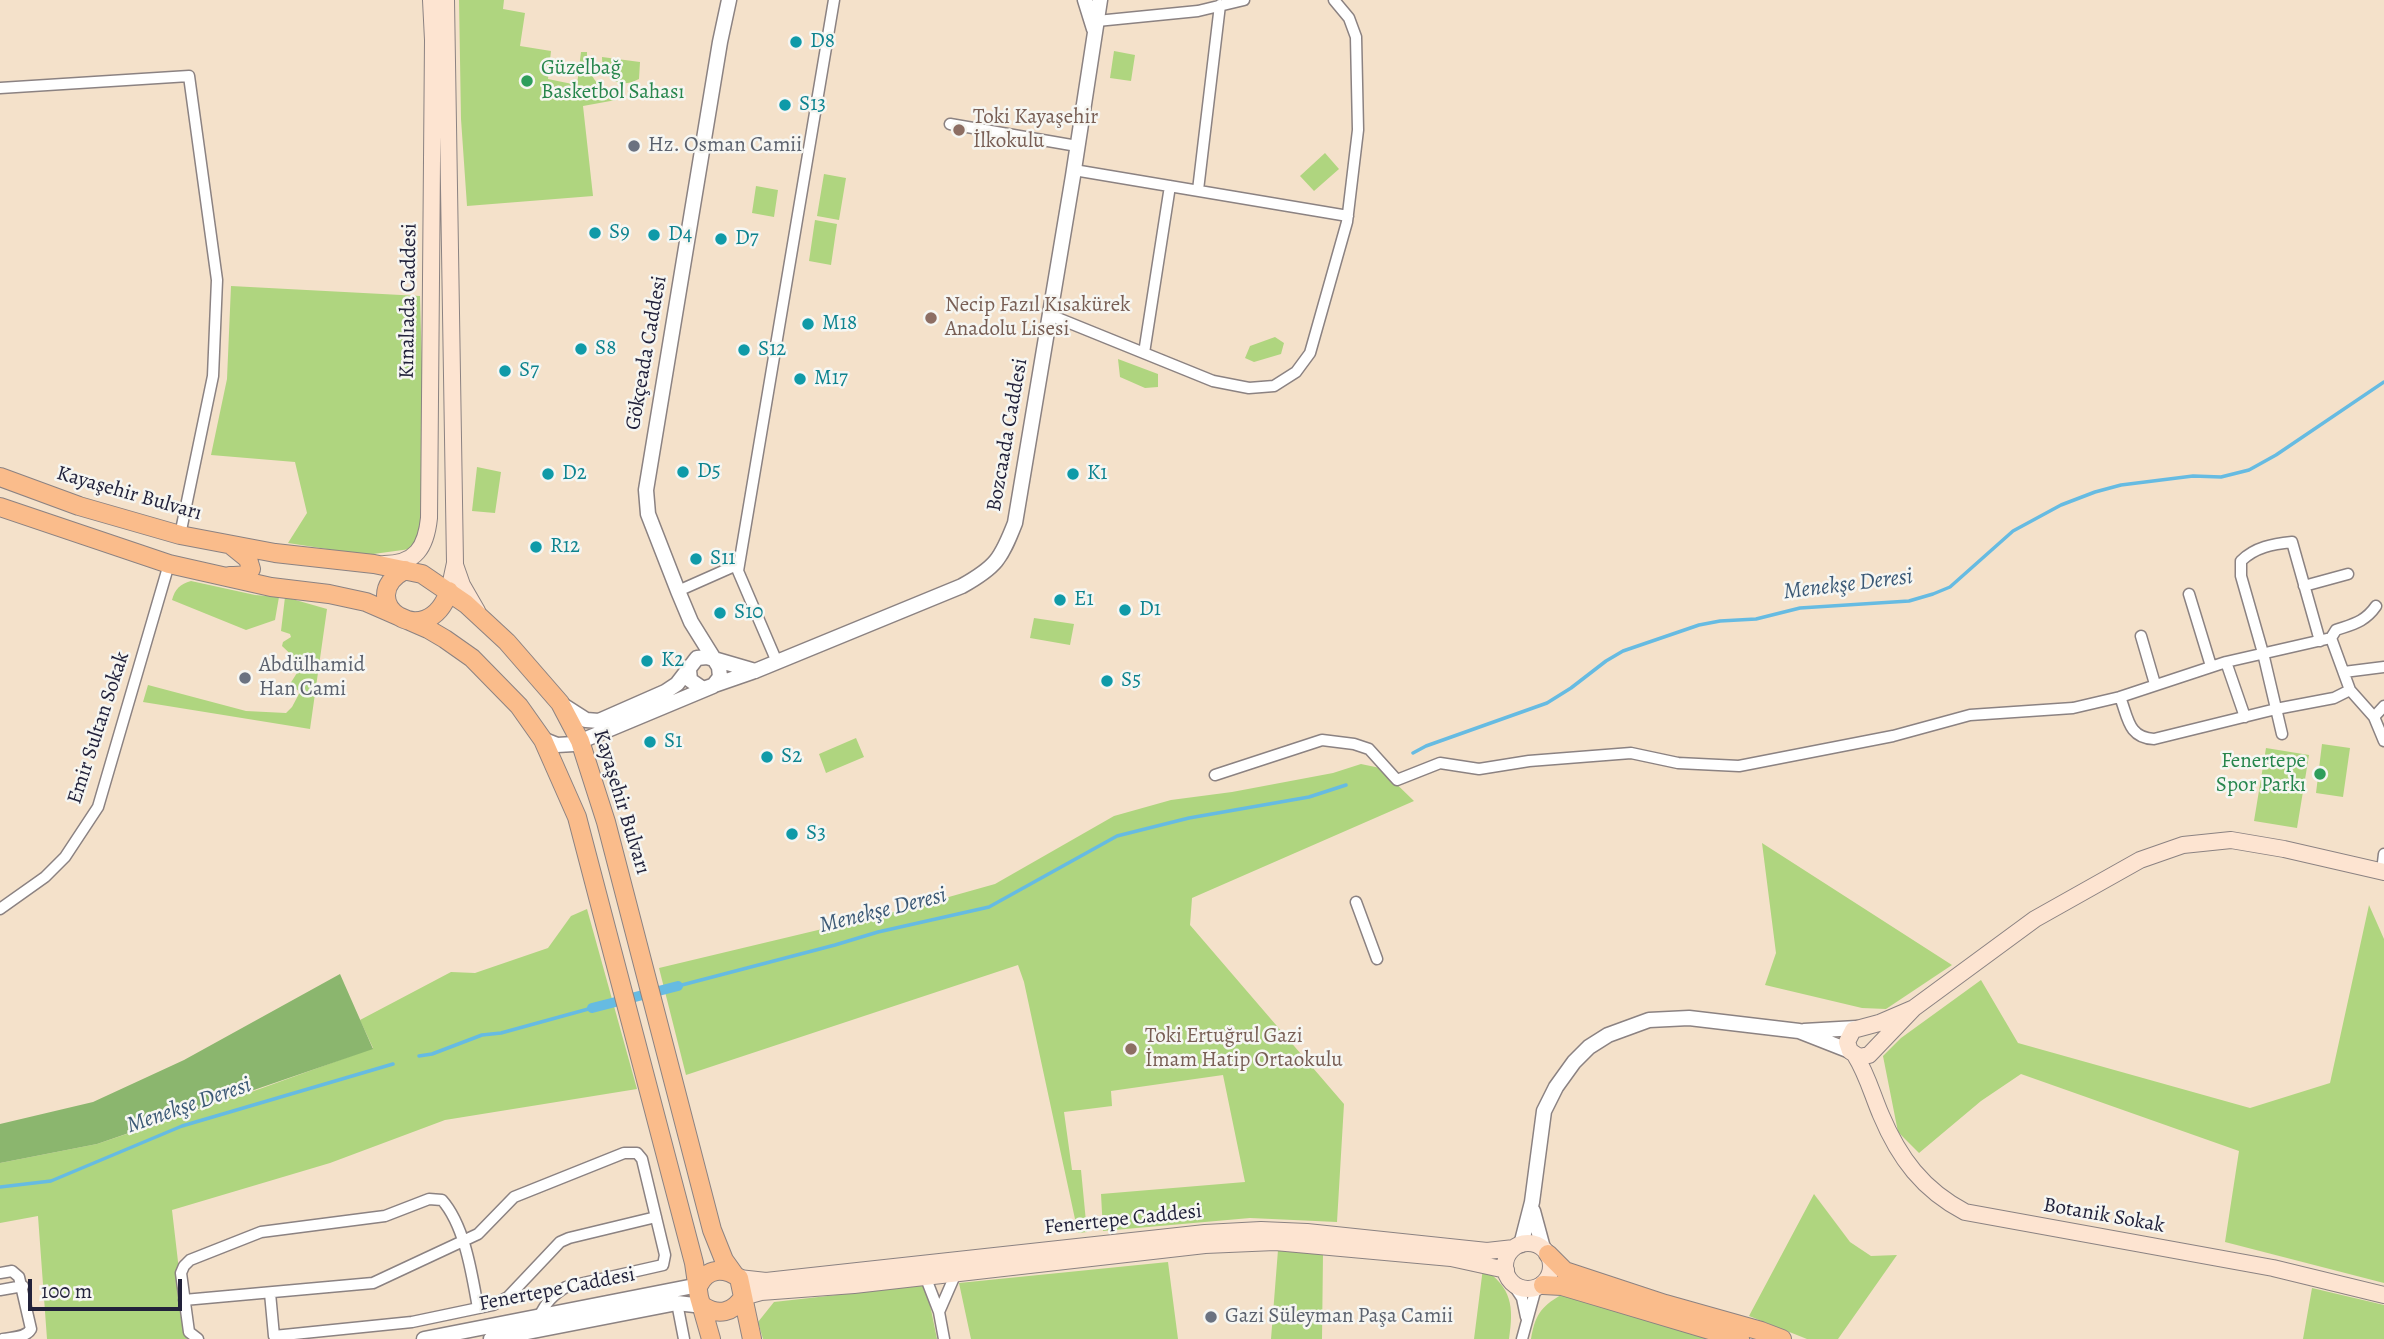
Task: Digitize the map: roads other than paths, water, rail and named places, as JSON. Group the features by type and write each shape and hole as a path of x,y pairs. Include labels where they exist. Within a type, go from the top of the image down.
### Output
{"main road":[{"name":"Kınalıada Caddesi","path":"421,550 427,537 429,518 433,40 431,0"},
{"name":"Kınalıada Caddesi","path":"446,0 454,563 449,591"},
{"name":"Kayaşehir Bulvarı","path":"0,477 79,506 180,535 275,553 374,564 422,574 449,591 507,642 560,703 580,741 606,822 719,1250 736,1276"},
{"path":"70,531 63,513 69,507 79,506"},
{"path":"0,507 169,564 222,577 341,597 366,603 416,622 428,620 445,603 449,591"},
{"path":"222,577 242,576 251,569 248,559 229,544"},
{"path":"374,564 395,564 421,550"},
{"path":"421,550 405,570 394,576 387,587 385,596 388,606 404,618 446,639 472,658 519,706 542,738 573,809 711,1339"},
{"path":"454,563 469,599 484,621"},
{"path":"1914,1008 1879,1023 1859,1027 1848,1038 1853,1053 1864,1057 1875,1050 1914,1008 2035,919 2140,860 2183,845 2231,840 2383,871"},
{"path":"1859,1027 1871,1029 1874,1033 1877,1042 1875,1050"},
{"name":"Botanik Sokak","path":"1874,1096 1871,1069 1875,1050"},
{"name":"Botanik Sokak","path":"1853,1053 1865,1070 1891,1135 1915,1174 1934,1193 1965,1212 2273,1268 2384,1295"},
{"name":"Fenertepe Caddesi","path":"736,1276 766,1281 1193,1234 1261,1230 1307,1232 1487,1251 1517,1246"},
{"name":"Fenertepe Caddesi","path":"743,1297 761,1292 854,1285 1205,1245 1275,1242 1451,1258 1509,1276"},
{"path":"1740,1339 1663,1310 1565,1271 1536,1245 1517,1246 1509,1253 1509,1276 1524,1289 1562,1286 1663,1310 1761,1331 1782,1339"},
{"path":"1540,1286 1547,1280 1551,1267 1545,1251"},
{"path":"699,1285 710,1272 727,1271 736,1276 752,1339"},
{"path":"703,1306 713,1312 723,1312 732,1309 743,1297"}],"street":[{"name":"Gökçeada Caddesi","path":"712,659 691,622 678,591 648,514 646,490 729,0"},
{"path":"777,662 738,571 834,0"},
{"path":"1085,0 1096,27 1198,11 1244,0"},
{"name":"Bozcaada Caddesi","path":"580,741 962,586 983,575 993,565 1015,523 1100,0"},
{"path":"1050,314 1213,381 1249,388 1273,386 1296,372 1310,353 1348,216 1358,130 1356,37 1349,18 1334,0"},
{"path":"1198,190 1220,5"},
{"path":"0,88 189,76 217,280 213,376 180,535"},
{"path":"950,124 1077,146"},
{"path":"1074,170 1348,216"},
{"path":"1144,353 1170,186"},
{"path":"2283,734 2241,576 2241,561 2250,552 2274,544 2292,542 2304,586 2325,639 2344,671 2350,690 2374,717 2384,741"},
{"name":"Emir Sultan Sokak","path":"0,909 45,877 65,857 98,807 169,564"},
{"path":"678,591 739,564"},
{"path":"2304,586 2348,574"},
{"path":"2189,594 2211,666"},
{"path":"1215,775 1322,740 1369,749 1397,780 1440,763 1479,769 1529,761 1631,753 1678,763 1739,766 1893,736 1970,715 2073,708 2120,697 2211,666 2325,639 2336,630 2359,623 2369,616 2375,606"},
{"path":"2141,636 2155,684"},
{"path":"560,703 586,720 599,721 665,692 677,684 697,658 712,659 755,671"},
{"path":"689,670 690,680 694,684 703,689 708,688 720,677 719,667 712,659"},
{"path":"2227,662 2245,717"},
{"path":"2344,671 2384,667"},
{"path":"2120,697 2134,733 2143,738 2154,739 2276,709 2334,698 2350,690"},
{"path":"2374,717 2384,706"},
{"path":"589,767 593,744 599,732"},
{"path":"542,738 557,745 580,741"},
{"path":"2383,871 2384,854"},
{"path":"1356,902 1377,959"},
{"path":"1517,1246 1532,1202 1544,1111 1556,1087 1589,1047 1627,1026 1670,1018 1800,1031 1859,1027"},
{"path":"1800,1031 1853,1053"},
{"path":"184,1300 373,1283 478,1234 514,1197 624,1153 637,1153 642,1159 665,1255 663,1265 566,1287 554,1294 539,1317"},
{"path":"198,1339 189,1332 181,1273 190,1260 261,1233 385,1216 429,1199 442,1200 447,1206 463,1241 478,1308"},
{"path":"1532,1202 1536,1226 1545,1251"},
{"path":"270,1293 274,1336 412,1322 493,1305 508,1297 560,1242 656,1217"},
{"path":"0,1273 16,1273 23,1286 31,1329 23,1336 3,1339"},
{"path":"939,1312 956,1273"},
{"path":"925,1276 939,1312 944,1339"},
{"path":"1509,1276 1522,1298 1527,1319"},
{"name":"Fenertepe Caddesi","path":"424,1339 699,1285"},
{"path":"0,1290 23,1286"},
{"path":"1522,1339 1540,1286"},
{"path":"677,1303 684,1339"},
{"name":"Fenertepe Caddesi","path":"491,1339 677,1303 703,1306"}],"waterway":[{"name":"Menekşe Deresi","path":"1413,753 1547,703 1623,651 1699,625 1756,619 1800,608 1909,601 1933,594 1950,587 2013,531 2061,505 2121,485 2193,476 2221,477 2249,470 2276,455 2384,382"},
{"name":"Menekşe Deresi","path":"678,986 878,932 989,907 1117,836 1189,818 1309,797 1346,785"},
{"name":"Menekşe Deresi","path":"592,1008 678,986"},
{"name":"Menekşe Deresi","path":"419,1056 432,1054 482,1035 501,1033 592,1008"},
{"name":"Menekşe Deresi","path":"0,1187 51,1181 182,1126 393,1064"}],"place":[{"name":"D8","path":"796,42"},
{"name":"Güzelbağ Basketbol Sahası","path":"527,81"},
{"name":"S13","path":"785,105"},
{"name":"Toki Kayaşehir İlkokulu","path":"959,130"},
{"name":"Hz. Osman Camii","path":"634,146"},
{"name":"S9","path":"595,233"},
{"name":"D4","path":"654,235"},
{"name":"D7","path":"721,239"},
{"name":"Necip Fazıl Kısakürek Anadolu Lisesi","path":"931,318"},
{"name":"M18","path":"808,324"},
{"name":"S8","path":"581,349"},
{"name":"S12","path":"744,350"},
{"name":"S7","path":"505,371"},
{"name":"M17","path":"800,379"},
{"name":"D5","path":"683,472"},
{"name":"D2","path":"548,474"},
{"name":"K1","path":"1073,474"},
{"name":"R12","path":"536,547"},
{"name":"S11","path":"696,559"},
{"name":"E1","path":"1060,600"},
{"name":"D1","path":"1125,610"},
{"name":"S10","path":"720,613"},
{"name":"K2","path":"647,661"},
{"name":"Abdülhamid Han Cami","path":"245,678"},
{"name":"S5","path":"1107,681"},
{"name":"S1","path":"650,742"},
{"name":"S2","path":"767,757"},
{"name":"Fenertepe Spor Parkı","path":"2320,774"},
{"name":"S3","path":"792,834"},
{"name":"Toki Ertuğrul Gazi İmam Hatip Ortaokulu","path":"1131,1049"},
{"name":"Gazi Süleyman Paşa Camii","path":"1211,1317"}]}
